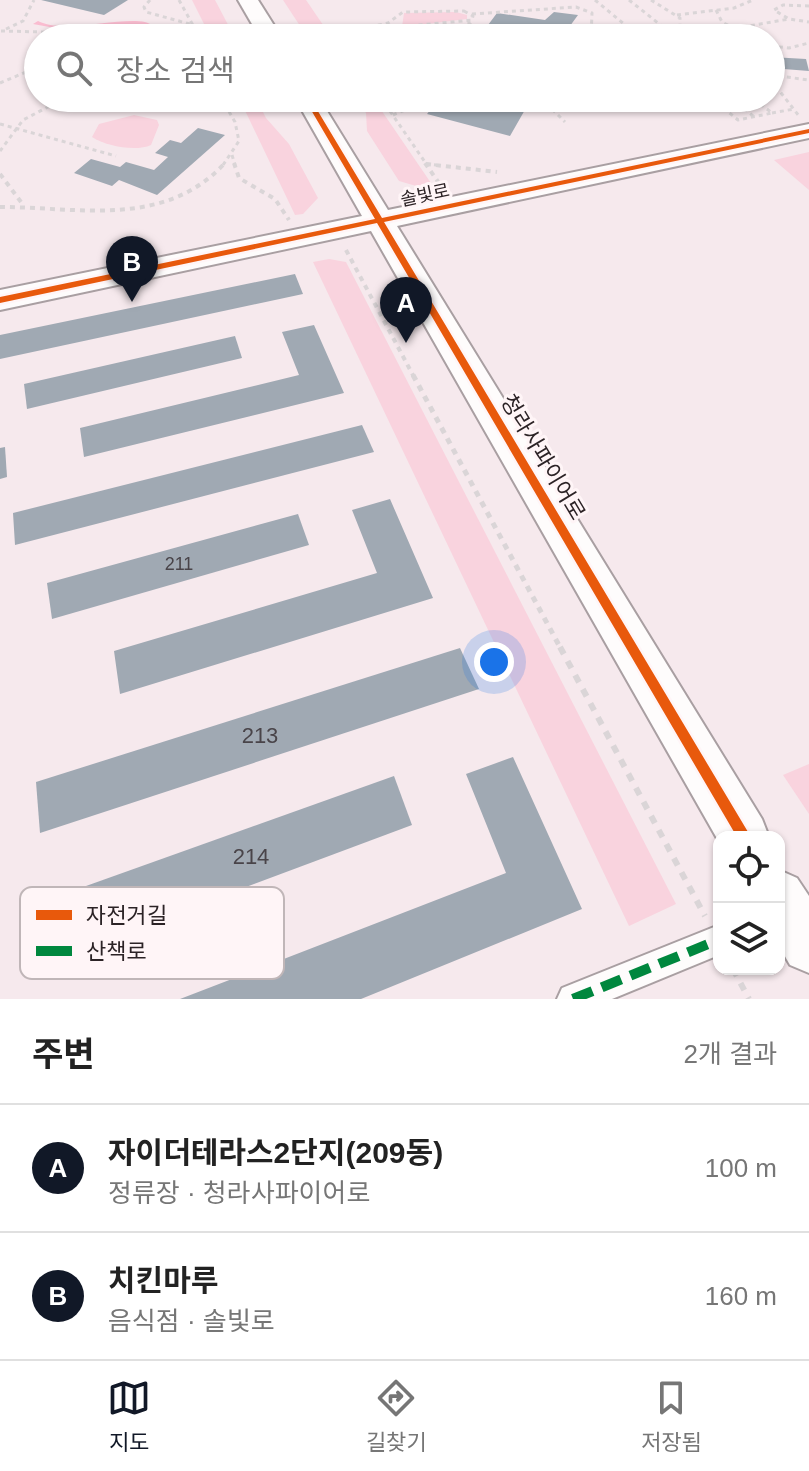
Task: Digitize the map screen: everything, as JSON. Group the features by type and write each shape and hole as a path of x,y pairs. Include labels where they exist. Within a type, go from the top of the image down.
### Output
{"street":[{"path":"248,0 263,24"},
{"name":"청라사파이어로","path":"315,112 740,831"},
{"name":"솔빛로","path":"0,300 380,221 801,119"},
{"path":"783,903 809,946"},
{"path":"573,999 713,942"}],"path":[{"path":"0,31 23,21 34,0"},
{"path":"150,0 144,7 146,12 190,24"},
{"path":"179,0 190,24"},
{"path":"595,0 624,24"},
{"path":"629,0 660,24"},
{"path":"651,0 677,15 749,5 753,0"},
{"path":"784,0 790,4"},
{"path":"384,24 403,12 464,11 471,14 530,9 557,1 575,3 592,13 592,24"},
{"path":"789,19 774,10 790,4 809,6"},
{"path":"716,10 718,19 725,24"},
{"path":"451,24 468,22 473,18 471,14"},
{"path":"677,15 679,24"},
{"path":"760,24 789,19 809,22"},
{"path":"0,31 24,32"},
{"path":"785,48 809,43"},
{"path":"0,83 24,73"},
{"path":"785,79 809,80"},
{"path":"785,97 801,119"},
{"path":"0,151 14,128 34,112"},
{"path":"0,207 24,206 90,213 142,208 195,189 209,180 232,155 239,131 229,112"},
{"path":"391,112 444,190"},
{"path":"393,115 400,112"},
{"path":"555,112 565,122"},
{"path":"728,112 738,120 772,113 801,119"},
{"path":"749,112 754,116"},
{"path":"0,124 116,156"},
{"path":"232,155 239,178 275,199 290,221"},
{"path":"426,164 503,173"},
{"path":"0,174 24,206"},
{"path":"332,253 347,250 713,931"},
{"path":"736,975 749,999"}],"shaded area":[{"path":"192,0 215,0 228,24 204,24"},
{"path":"283,0 306,0 322,24 299,24"},
{"path":"456,12 467,15 467,19 402,24 404,13"},
{"path":"133,21 149,24 93,24"},
{"path":"246,112 263,112 289,144 318,198 303,214 295,215"},
{"path":"383,112 433,186 423,188 399,181 367,131 366,113"},
{"path":"134,115 157,120 159,125 151,145 121,147 92,137 99,124"},
{"path":"809,152 809,190 774,160"},
{"path":"329,259 346,262 676,904 629,926 313,262"},
{"path":"809,764 809,814 783,775"}],"building":[{"path":"41,0 128,0 104,15"},
{"path":"554,12 578,15 571,24 489,24 497,13 545,20"},
{"path":"785,58 806,59 809,71 785,69"},
{"path":"429,112 524,112 510,136 427,114"},
{"path":"198,128 225,135 157,195 119,180 112,186 74,173 91,159 120,167 126,162 154,170 168,157 155,153 170,140 181,143"},
{"path":"295,274 303,294 0,359 0,335"},
{"path":"314,325 344,393 84,457 80,428 299,375 282,332"},
{"path":"235,336 242,358 27,409 24,384"},
{"path":"362,425 374,452 15,545 13,513"},
{"path":"5,447 7,477 0,479 0,448"},
{"path":"390,499 433,598 120,694 114,651 377,573 352,510"},
{"path":"298,514 309,545 52,619 47,583"},
{"path":"460,648 479,689 40,833 36,782"},
{"path":"513,757 582,909 361,999 180,999 232,979 284,979 284,959 506,873 466,774"},
{"path":"394,776 412,825 246,887 86,886"}],"marked path":[{"path":"573,999 713,942"}],"cycle path":[{"path":"315,112 740,831"},
{"path":"0,300 809,131"}],"place":[{"name":"치킨마루","path":"132,302"},
{"name":"자이더테라스2단지(209동)","path":"406,343"}]}
